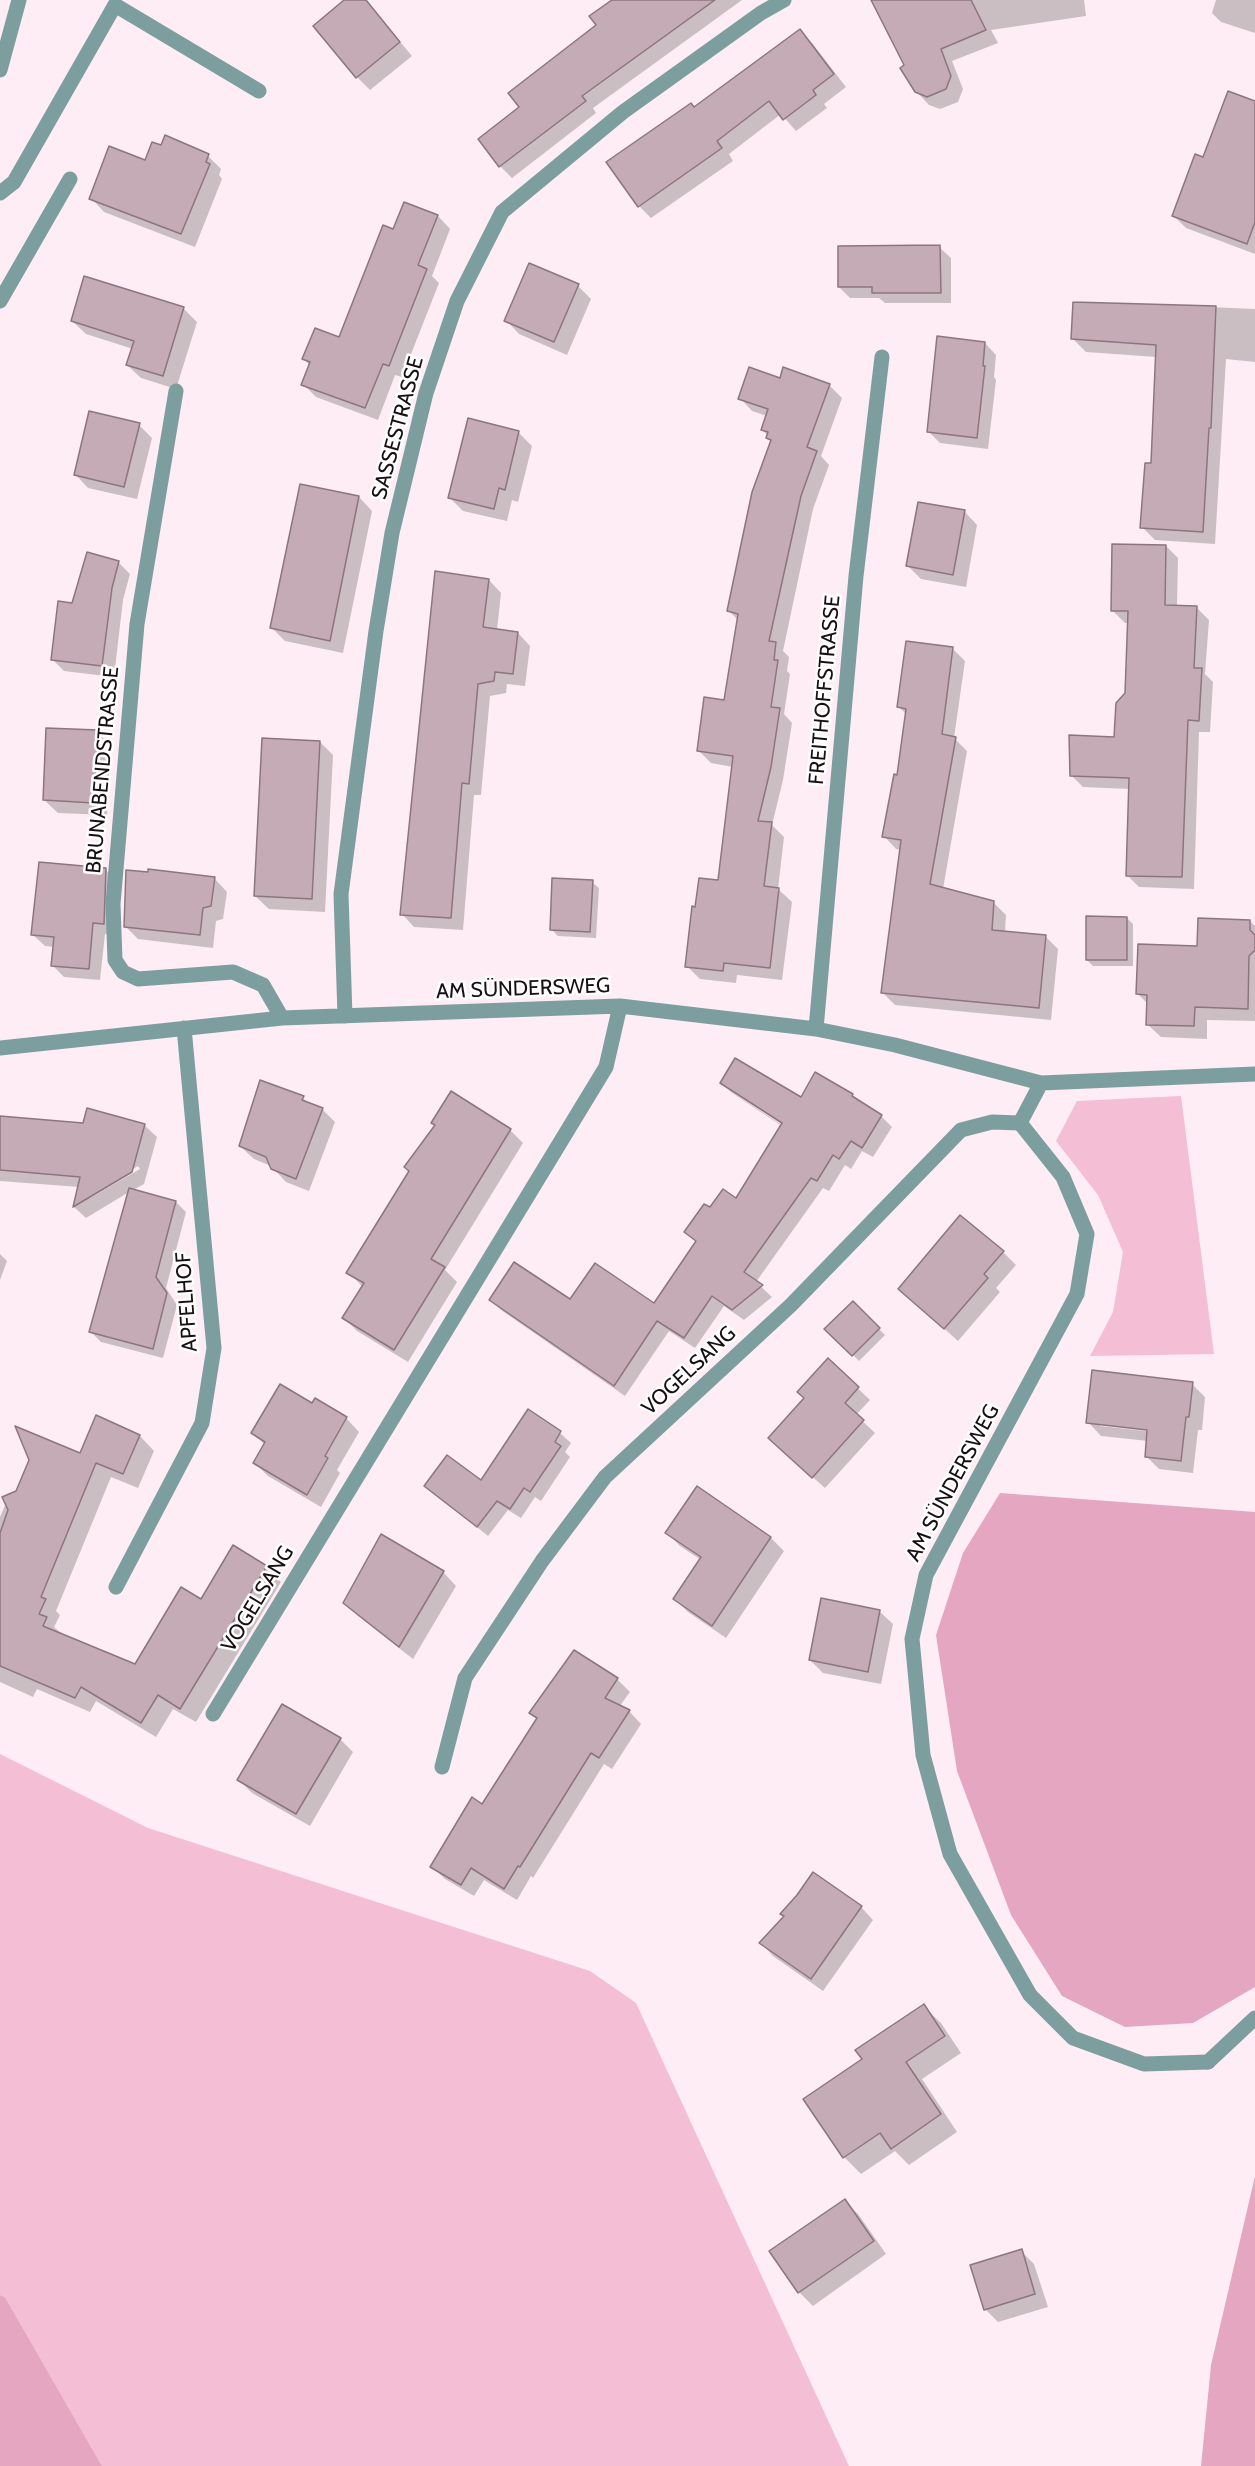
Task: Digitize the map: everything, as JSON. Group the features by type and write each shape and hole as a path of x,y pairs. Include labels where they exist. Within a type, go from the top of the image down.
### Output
{"street":[{"path":"0,70 19,0"},
{"name":"SASSESTRASSE","path":"345,1016 341,894 376,631 392,533 423,405 457,301 502,213 623,112 761,13 784,0"},
{"path":"0,193 14,182 115,5 259,91"},
{"path":"0,301 70,178"},
{"name":"FREITHOFFSTRASSE","path":"816,1029 856,576 882,357"},
{"name":"BRUNABENDSTRASSE","path":"176,390 136,624 113,904 115,960 123,972 138,979 232,972 263,985 282,1018"},
{"name":"AM SÜNDERSWEG","path":"0,1048 282,1018 620,1006 816,1029 895,1045 1041,1083 1255,1074"},
{"name":"VOGELSANG","path":"213,1714 606,1067 620,1006"},
{"name":"APFELHOF","path":"116,1587 202,1423 214,1348 184,1029"},
{"path":"1020,1123 1041,1083"},
{"name":"VOGELSANG","path":"442,1767 465,1678 542,1561 605,1477 791,1305 961,1130 992,1122 1020,1123"},
{"name":"AM SÜNDERSWEG","path":"1020,1123 1063,1177 1087,1234 1077,1294 926,1575 912,1639 923,1755 950,1854 1030,1995 1073,2038 1144,2064 1208,2062 1255,2018"}],"shaded area":[{"path":"1181,1096 1214,1354 1090,1356 1113,1312 1123,1252 1098,1195 1056,1141 1077,1101"},
{"path":"1000,1493 1255,1512 1255,1987 1193,2023 1125,2027 1062,1996 1011,1915 957,1771 936,1635 963,1553"},
{"path":"0,1754 148,1828 590,1971 636,2003 849,2466 102,2466 5,2297 0,2295"},
{"path":"1255,2176 1255,2466 1201,2466 1211,2365"},
{"path":"0,2295 5,2297 102,2466 0,2466"}],"building":[{"path":"344,0 366,0 400,42 356,78 313,26"},
{"path":"612,0 715,0 582,96 586,101 499,167 478,139 519,107 508,93 596,25 589,16"},
{"path":"871,0 971,0 986,30 941,49 951,76 946,89 927,97 915,92 900,68 904,65"},
{"path":"800,29 834,74 813,90 816,95 783,120 769,101 717,141 722,148 638,207 606,162 691,103 694,107"},
{"path":"1228,91 1255,101 1255,222 1247,244 1172,216 1195,154 1203,157"},
{"path":"165,135 209,154 206,162 210,164 181,234 89,199 109,146 145,160 152,142 161,145"},
{"path":"404,202 438,215 418,265 427,269 389,366 383,364 365,408 301,385 310,362 302,359 315,328 339,337 383,225 393,229"},
{"path":"940,245 941,293 872,293 872,287 838,287 838,246"},
{"path":"529,263 579,284 554,342 504,321"},
{"path":"84,276 184,307 163,376 126,365 134,341 71,321"},
{"path":"1073,302 1216,306 1211,428 1209,428 1203,532 1140,528 1145,463 1151,463 1156,345 1071,339"},
{"path":"937,336 985,342 983,366 985,366 977,438 927,432"},
{"path":"749,367 780,378 783,367 830,384 807,447 817,451 801,496 769,641 776,642 774,660 778,660 771,707 780,708 771,767 758,821 772,822 764,886 779,888 770,968 724,963 723,971 685,967 692,906 695,907 699,878 718,880 733,756 697,751 704,697 724,700 738,614 727,611 752,492 771,440 766,438 768,432 761,430 768,409 738,399"},
{"path":"89,411 140,423 124,487 74,475"},
{"path":"468,418 519,431 505,490 499,488 494,509 448,498"},
{"path":"300,484 359,496 330,641 270,628"},
{"path":"918,502 965,510 953,575 906,566"},
{"path":"1112,544 1166,545 1165,605 1197,606 1194,668 1202,668 1199,721 1188,720 1182,877 1126,876 1129,778 1070,776 1069,735 1114,737 1116,703 1125,693 1128,611 1111,611"},
{"path":"87,552 119,561 112,588 102,666 51,660 58,601 72,603"},
{"path":"435,571 489,579 483,627 518,632 513,674 495,672 494,681 478,684 469,784 462,783 451,918 400,915"},
{"path":"906,641 953,647 942,734 956,737 930,884 994,901 992,930 1046,935 1039,1008 881,993 901,840 882,837 894,774 897,775 906,709 897,707"},
{"path":"46,728 98,730 94,803 43,800"},
{"path":"262,738 320,741 312,899 254,896"},
{"path":"39,862 106,868 104,924 93,923 89,969 51,966 54,937 31,935"},
{"path":"148,869 215,877 211,906 203,908 200,935 124,927 126,870 148,872"},
{"path":"552,878 593,880 590,932 550,930"},
{"path":"1086,916 1127,917 1127,960 1086,960"},
{"path":"1198,918 1250,920 1250,930 1255,935 1255,950 1249,956 1248,1009 1195,1007 1194,1026 1146,1025 1147,995 1136,994 1138,944 1197,946"},
{"path":"735,1058 801,1097 815,1072 853,1094 852,1096 882,1115 862,1148 851,1141 839,1159 833,1155 817,1181 811,1178 744,1272 763,1285 732,1310 712,1296 684,1338 657,1321 614,1386 489,1300 514,1262 570,1299 595,1263 654,1303 696,1241 684,1232 704,1204 710,1207 723,1189 736,1198 782,1123 720,1083"},
{"path":"260,1080 304,1096 302,1100 323,1108 296,1179 271,1169 266,1157 239,1146"},
{"path":"451,1091 511,1129 431,1259 445,1267 394,1350 342,1318 364,1283 346,1273 409,1171 404,1167 435,1125 431,1123"},
{"path":"87,1108 145,1124 132,1172 73,1207 80,1177 0,1170 0,1116 83,1123"},
{"path":"129,1188 176,1201 156,1277 167,1293 153,1349 89,1332"},
{"path":"960,1215 1004,1251 984,1274 988,1278 944,1329 898,1289"},
{"path":"853,1301 880,1328 852,1356 824,1329"},
{"path":"828,1358 859,1387 845,1403 864,1420 812,1478 768,1438 804,1398 797,1392"},
{"path":"1092,1370 1193,1382 1181,1461 1145,1457 1147,1430 1086,1423"},
{"path":"280,1384 312,1403 315,1398 347,1417 325,1456 328,1458 307,1495 253,1463 265,1442 251,1433"},
{"path":"528,1409 561,1431 555,1442 561,1446 530,1492 524,1488 510,1509 497,1501 477,1527 424,1486 447,1455 481,1480"},
{"path":"96,1415 140,1435 123,1474 96,1463 41,1597 46,1599 39,1614 47,1617 43,1626 135,1664 181,1587 201,1599 233,1545 267,1566 180,1709 158,1695 141,1723 81,1687 75,1698 0,1666 0,1533 8,1510 2,1497 16,1491 29,1460 15,1426 80,1453"},
{"path":"697,1486 771,1537 712,1626 673,1599 701,1557 665,1533"},
{"path":"381,1534 444,1571 399,1647 343,1603"},
{"path":"821,1598 880,1610 868,1672 809,1660"},
{"path":"574,1650 618,1678 605,1698 630,1710 599,1758 591,1753 504,1889 471,1868 461,1885 430,1867 472,1797 482,1804 537,1718 529,1713"},
{"path":"282,1704 341,1738 296,1814 237,1780"},
{"path":"813,1872 862,1906 811,1979 759,1943 784,1916 780,1914"},
{"path":"924,2004 945,2036 906,2062 941,2114 891,2149 880,2133 843,2158 803,2099 862,2059 855,2050"},
{"path":"845,2199 874,2241 798,2293 769,2251"},
{"path":"1022,2249 1035,2294 984,2310 970,2265"}]}
